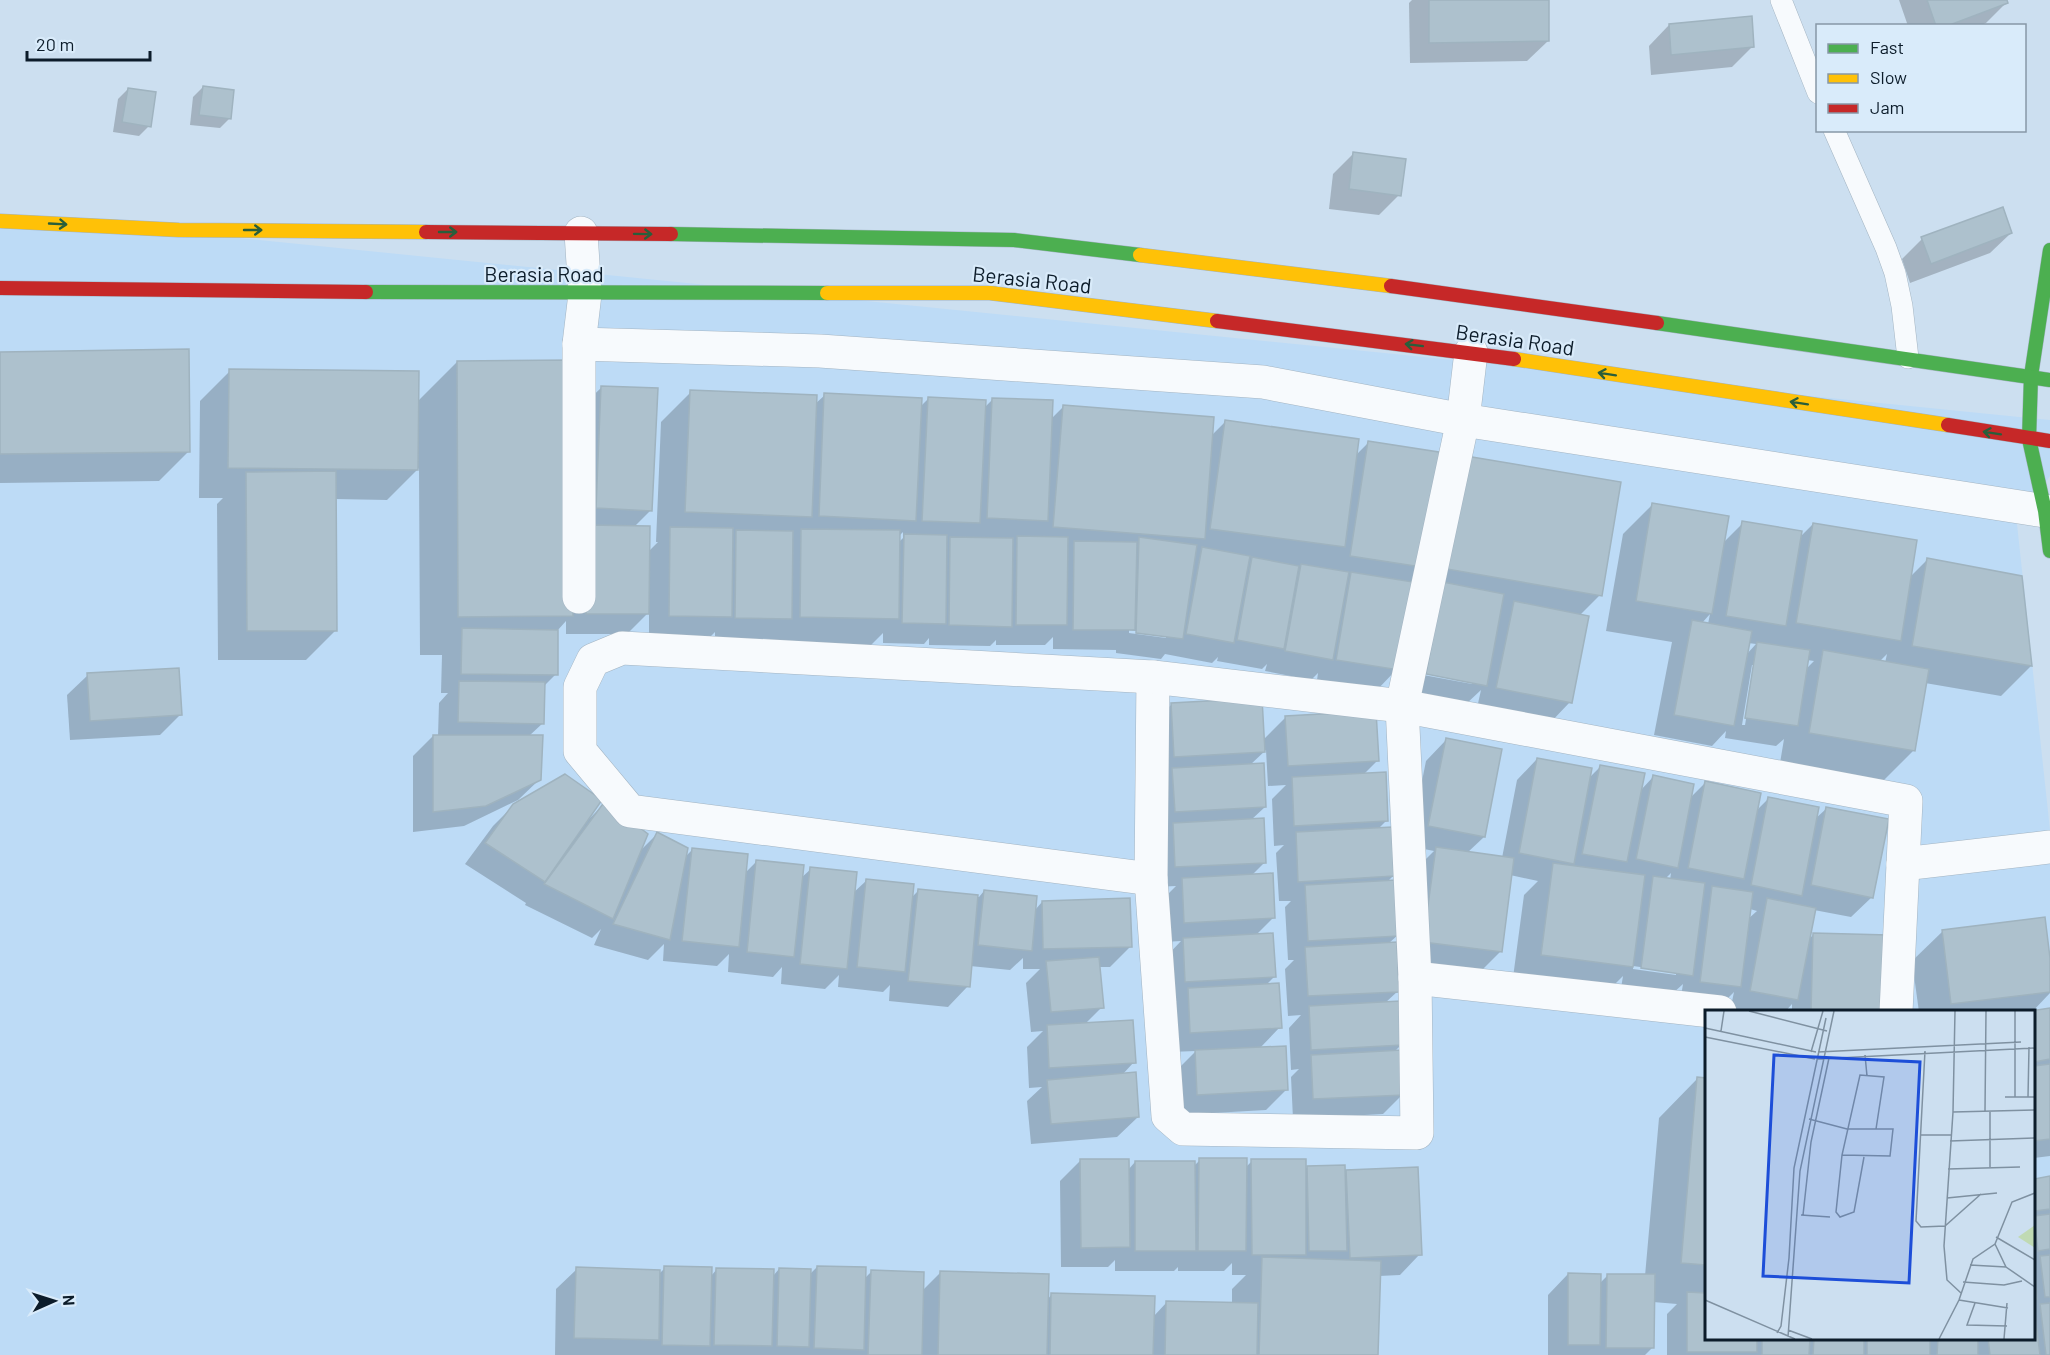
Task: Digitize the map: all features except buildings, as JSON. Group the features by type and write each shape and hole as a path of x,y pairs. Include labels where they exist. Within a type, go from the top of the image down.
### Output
{"main road":[{"name":"Berasia Road","path":"0,221 179,230 581,233 1014,240 1476,296 2050,380"},
{"path":"2050,250 2031,376 2029,439 2045,511 2050,551"},
{"name":"Berasia Road","path":"0,288 585,294 990,293 1471,352 2050,441"}],"street":[{"path":"579,597 579,344 585,294 581,233"},
{"path":"579,344 820,351 1263,382 1463,420 2045,511"},
{"path":"1154,677 1151,879 1168,1116 1183,1129 1417,1133 1415,978 1402,706 1463,420 1471,352"},
{"path":"1151,879 630,811 580,751 580,687 593,660 622,648 1154,677 1402,706 1906,801 1896,1010"},
{"path":"1903,864 2050,847"},
{"path":"1415,978 1711,1010"}],"lane":[{"path":"1781,0 1816,88"},
{"path":"1835,132 1886,248 1902,306 1908,358"}],"shaded area":[{"path":"0,214 2050,420 2050,476 2017,524 2050,830 2050,1355 0,1355"}],"traffic: fast":[{"path":"671,234 1014,240 1140,255"},
{"path":"2050,250 2031,376 2029,439 2045,511 2050,551"},
{"path":"366,292 827,293"},
{"path":"1657,323 2050,380"}],"traffic: slow":[{"path":"0,221 179,230 426,232"},
{"path":"1140,255 1391,286"},
{"path":"827,293 990,293 1217,321"},
{"path":"1514,359 1948,425"}],"traffic: jam":[{"path":"426,232 671,234"},
{"path":"1391,286 1657,323"},
{"path":"0,288 366,292"},
{"path":"1217,321 1514,359"},
{"path":"1948,425 2050,441"}]}
